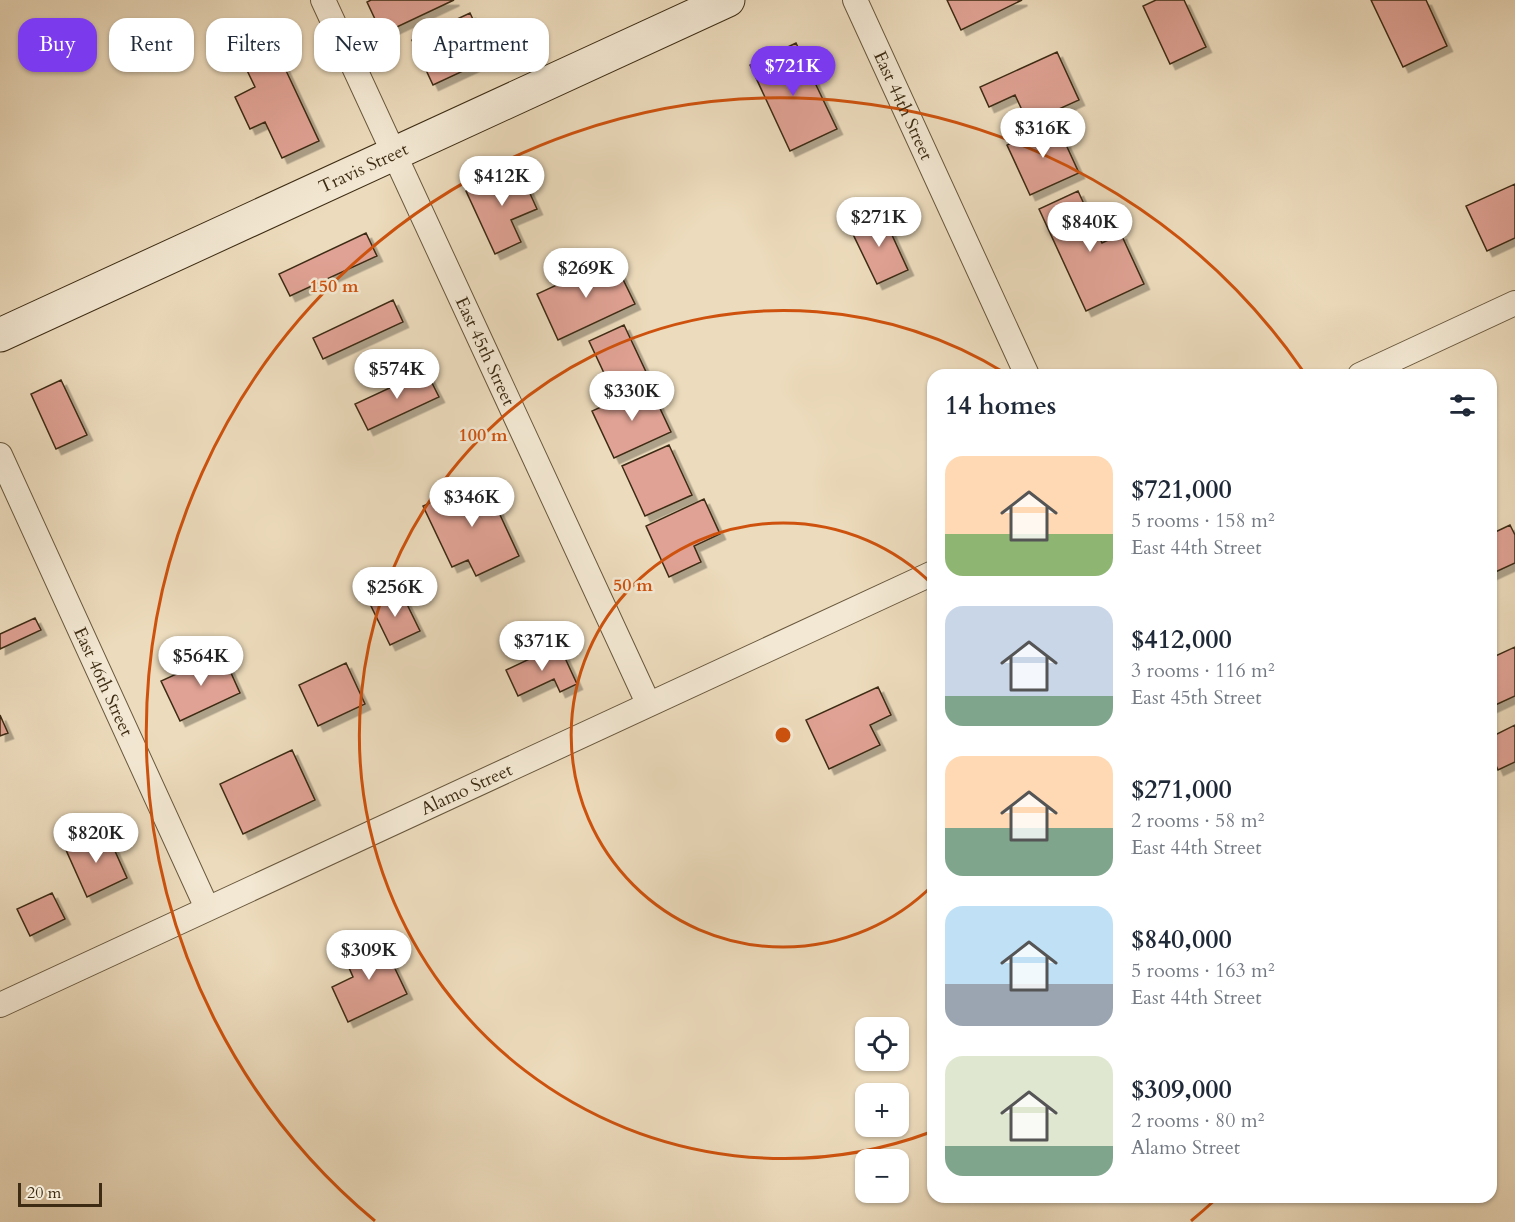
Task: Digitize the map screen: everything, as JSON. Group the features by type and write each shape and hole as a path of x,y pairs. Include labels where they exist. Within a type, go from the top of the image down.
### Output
{"street":[{"name":"East 45th Street","path":"323,0 648,703"},
{"name":"Travis Street","path":"0,335 728,0"},
{"name":"East 44th Street","path":"855,0 1024,369"},
{"path":"1373,369 1515,303"},
{"name":"East 46th Street","path":"0,455 207,908"},
{"name":"Alamo Street","path":"0,1005 927,576"}],"building":[{"path":"371,0 454,0 400,26 400,18 374,18 367,2"},
{"path":"947,0 1022,0 961,30"},
{"path":"1156,0 1184,0 1206,47 1170,64 1143,6"},
{"path":"1371,0 1426,0 1447,46 1403,67"},
{"path":"470,13 472,18 459,18"},
{"path":"796,43 837,129 790,151 750,65"},
{"path":"1057,52 1079,100 1028,123 1015,95 989,107 980,87"},
{"path":"248,72 287,72 319,141 282,158 265,122 250,129 235,97 255,87"},
{"path":"427,72 461,72 433,85"},
{"path":"1056,123 1079,173 1030,195 1007,145"},
{"path":"518,167 537,209 511,220 521,242 495,254 466,191"},
{"path":"1515,184 1515,238 1487,251 1466,206"},
{"path":"1078,191 1102,243 1121,234 1144,284 1086,311 1039,209"},
{"path":"881,211 908,270 877,284 849,226"},
{"path":"366,233 377,256 290,296 279,274"},
{"path":"613,259 635,304 558,340 537,294"},
{"path":"393,300 403,322 323,359 313,338"},
{"path":"624,325 647,374 612,390 589,341"},
{"path":"426,371 439,397 368,430 355,404"},
{"path":"61,380 87,435 56,449 31,394"},
{"path":"649,385 671,432 614,458 592,411"},
{"path":"669,445 692,495 645,516 622,466"},
{"path":"483,478 519,556 476,576 468,560 452,567 423,506"},
{"path":"704,499 720,534 694,546 701,562 669,577 646,526"},
{"path":"1510,525 1515,535 1515,563 1497,571 1497,531"},
{"path":"401,592 420,631 390,645 371,606"},
{"path":"35,618 41,630 0,649 0,634"},
{"path":"559,645 577,684 560,692 554,679 518,696 506,670"},
{"path":"1515,647 1515,696 1497,704 1497,655"},
{"path":"222,653 240,693 180,721 161,681"},
{"path":"346,663 365,704 318,726 299,685"},
{"path":"878,687 891,715 870,725 880,745 829,769 806,720"},
{"path":"0,715 8,733 0,736"},
{"path":"1515,725 1515,762 1498,770 1497,768 1497,734"},
{"path":"292,750 315,800 243,834 220,784"},
{"path":"106,831 127,878 87,897 66,850"},
{"path":"52,893 65,919 30,936 17,909"},
{"path":"380,937 407,994 348,1022 332,987 353,977 343,954"}]}
